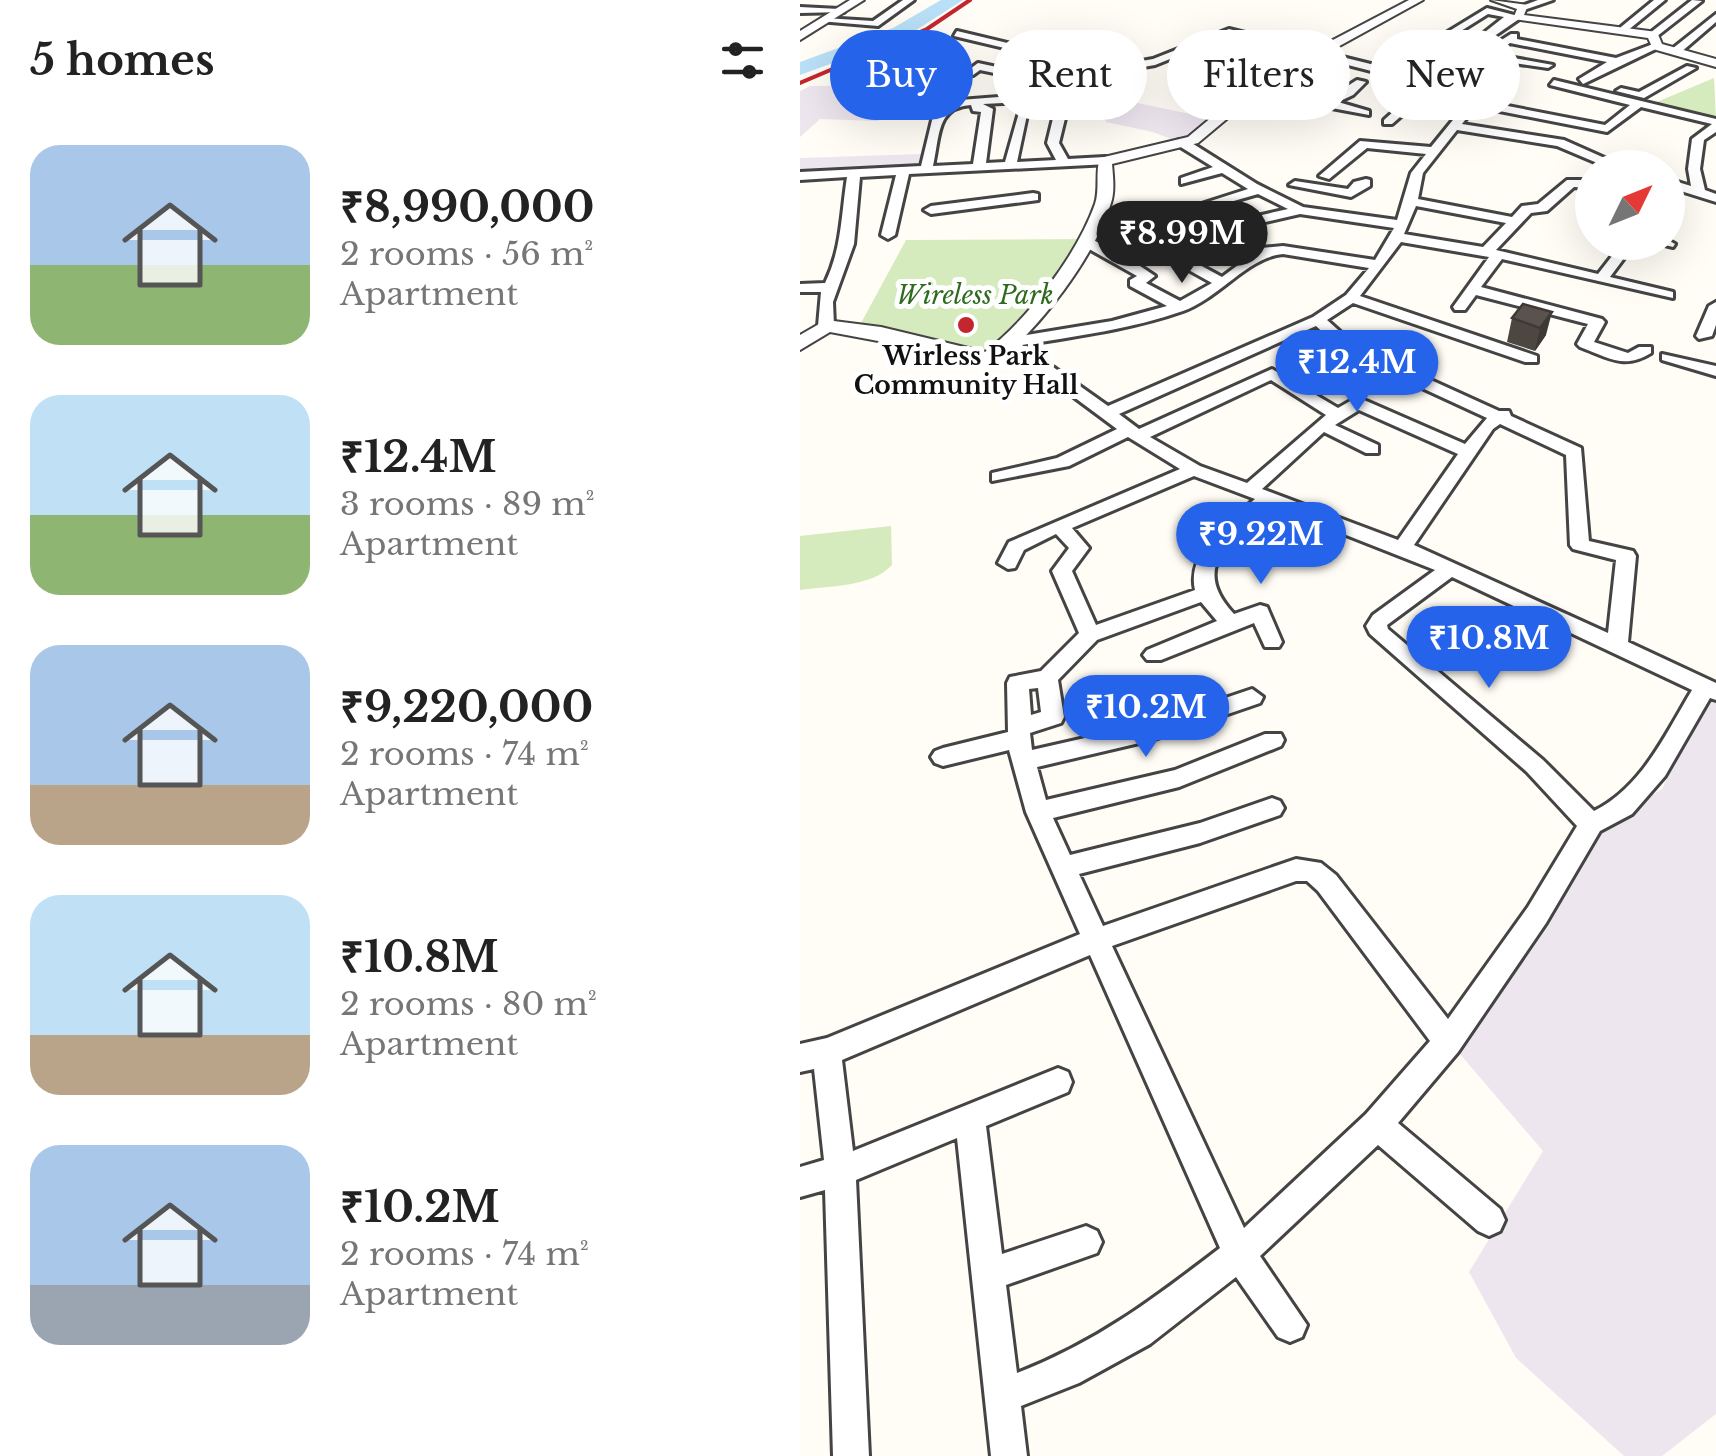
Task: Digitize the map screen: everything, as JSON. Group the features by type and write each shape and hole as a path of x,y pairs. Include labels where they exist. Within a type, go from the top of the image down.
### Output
{"street":[{"path":"800,36 858,0"},
{"path":"824,21 875,24 909,0"},
{"path":"1350,36 1417,0"},
{"path":"1499,0 1520,17"},
{"path":"1500,30 1548,0"},
{"path":"1627,33 1660,0"},
{"path":"1716,5 1696,0 1655,40 1584,81 1716,122"},
{"path":"800,10 839,12"},
{"path":"1456,30 1486,12 1627,33 1716,63"},
{"path":"1513,30 1520,17"},
{"path":"1676,52 1713,23"},
{"path":"1520,42 1618,61"},
{"path":"1598,56 1610,48"},
{"path":"988,53 993,55"},
{"path":"1520,61 1548,65"},
{"path":"1520,113 1607,128 1639,100 1691,68"},
{"path":"1350,92 1361,82"},
{"path":"1554,83 1639,100"},
{"path":"1520,98 1616,122"},
{"path":"926,171 940,112 950,105 993,101"},
{"path":"978,102 977,109 987,110 980,183"},
{"path":"1350,110 1365,114"},
{"path":"1010,166 1020,120"},
{"path":"1059,120 1053,143 1064,164"},
{"path":"931,210 1010,166 1105,161 1184,143 1210,130 1218,120"},
{"path":"1107,414 1318,320 1350,298 1400,231 1417,173 1458,120"},
{"path":"1699,193 1694,168 1698,139 1716,122"},
{"path":"1454,126 1560,143 1577,150"},
{"path":"1184,143 1258,190 1300,210 1668,294"},
{"path":"1326,176 1364,144 1432,152"},
{"path":"802,341 826,326 881,333 989,359 1009,343 1087,242 1105,199 1105,161"},
{"path":"1185,181 1224,168"},
{"path":"800,176 926,171 1033,198"},
{"path":"888,236 903,172"},
{"path":"826,326 828,287 846,248 854,174"},
{"path":"1295,186 1342,194 1366,183"},
{"path":"1460,307 1514,221 1528,210 1542,208 1575,183"},
{"path":"1197,210 1258,190"},
{"path":"1685,191 1716,198"},
{"path":"1410,201 1514,221"},
{"path":"1124,261 1227,227 1300,210"},
{"path":"1087,242 1148,276 1135,282 1180,306"},
{"path":"1161,249 1223,283"},
{"path":"1009,343 1113,325 1180,306 1223,283 1261,252 1297,252 1378,265"},
{"path":"1602,278 1616,260"},
{"path":"800,288 828,287"},
{"path":"1474,290 1597,322 1585,344 1630,360 1645,350"},
{"path":"1350,298 1530,359"},
{"path":"1704,336 1716,306"},
{"path":"1318,320 1350,348 1575,452 1580,544 1626,556 1617,643"},
{"path":"1002,1396 1067,1370 1138,1332 1239,1254 1378,1125 1448,1042 1537,916 1591,824 1624,807 1658,770 1711,689 1451,568 1194,470 1134,433 1009,343"},
{"path":"1668,357 1716,371"},
{"path":"998,477 1064,462 1272,374 1372,449"},
{"path":"1231,624 1206,593 1202,578 1205,564 1257,495 1330,420 1358,404 1470,453"},
{"path":"1402,548 1488,426 1502,416"},
{"path":"1008,563 1016,546 1194,470"},
{"path":"1059,525 1079,548 1062,571 1090,635"},
{"path":"1451,568 1380,620 1376,626 1380,634 1535,766 1591,824"},
{"path":"1206,593 1090,635 1046,678 1018,682 1020,742 1038,812 1239,1254 1290,1324"},
{"path":"1154,655 1260,612 1272,642"},
{"path":"1020,742 1054,718 1046,678"},
{"path":"943,757 1020,742 1152,731 1252,697"},
{"path":"1038,812 1163,782 1272,740"},
{"path":"1062,868 1200,833 1272,808"},
{"path":"851,1456 840,1171 814,1055 1094,941 1296,870 1312,872 1327,883 1448,1042"},
{"path":"800,1182 840,1171 1058,1082"},
{"path":"970,1118 1008,1456"},
{"path":"1378,1125 1489,1220"},
{"path":"988,1275 1086,1242"}],"shaded area":[{"path":"810,86 830,86 830,119 820,119 800,137 800,91"},
{"path":"1147,105 1167,109 1167,120 1213,120 1207,129 1179,142 1106,122 1147,120"},
{"path":"923,154 919,168 800,172 800,158"},
{"path":"1708,692 1716,696 1716,1414 1662,1456 1624,1456 1516,1358 1469,1272 1543,1151 1459,1053 1599,829 1662,789"}],"green space":[{"path":"1714,78 1716,120 1652,104"},
{"name":"Wireless Park","path":"1086,239 1014,335 989,355 860,325 906,240"},
{"path":"891,526 892,565 883,572 849,584 800,590 800,536"}],"building":[{"path":"1523,304 1552,312 1540,328 1512,318"}],"waterway":[{"path":"800,69 900,32 954,0"}],"railway":[{"path":"800,83 927,29 970,0"}],"place":[{"name":"Wirless Park Community Hall","path":"966,325"}]}
